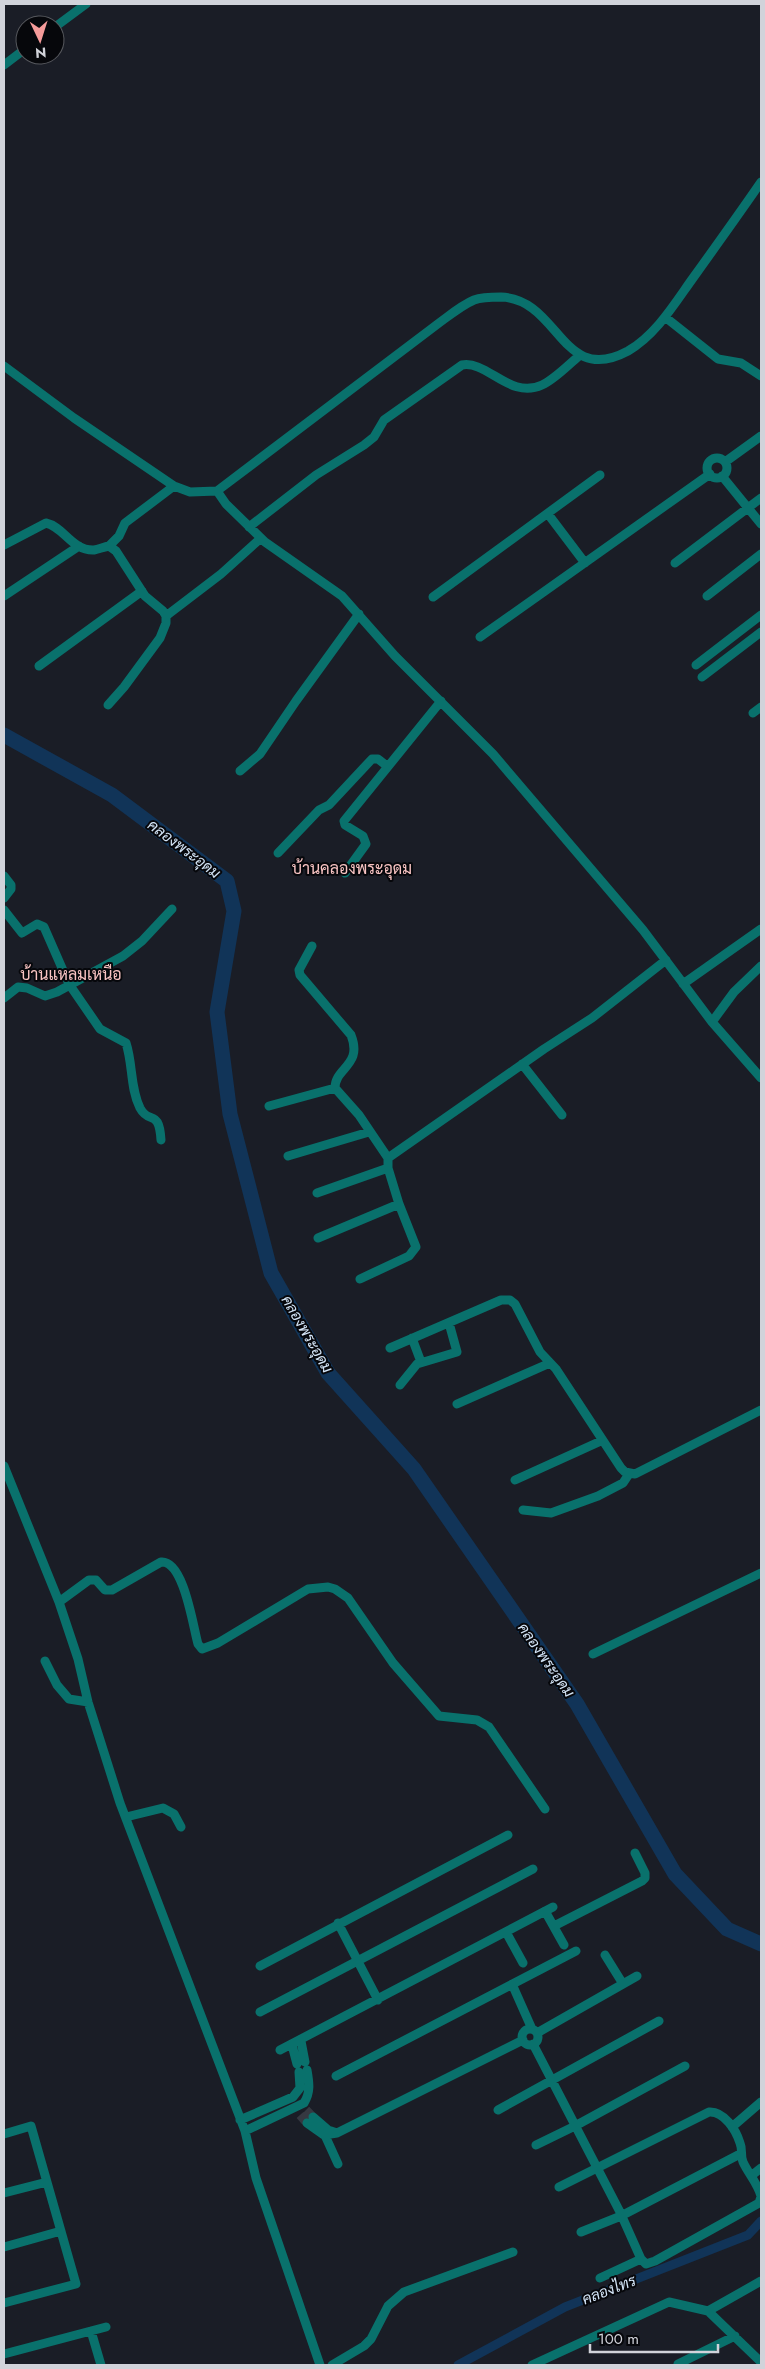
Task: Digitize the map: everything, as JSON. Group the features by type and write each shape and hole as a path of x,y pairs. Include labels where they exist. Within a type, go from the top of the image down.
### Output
{"street":[{"path":"65,20 86,4"},
{"path":"4,65 15,57"},
{"path":"4,366 74,418 174,486 190,492 217,491 439,323 475,300 510,298 525,302 541,315 579,356 592,359 609,358 627,351 641,342 665,317 761,182"},
{"path":"665,317 718,359 741,363 761,376"},
{"path":"249,527 316,475 364,445 374,437 384,420 462,365 474,364 505,384 529,388 543,384 579,356"},
{"path":"725,462 761,436"},
{"path":"720,458 725,462 727,468 722,476 716,478 710,474 707,468 712,460 720,458"},
{"path":"480,636 585,564 710,474"},
{"path":"433,597 600,475"},
{"path":"722,476 761,524"},
{"path":"4,545 46,523 56,527 68,539 79,546 94,550 109,546 119,536 125,523 174,486"},
{"path":"217,491 226,504 261,538 327,584 359,614 395,656 493,754 644,930 712,1022 761,1078"},
{"path":"675,563 761,498"},
{"path":"548,514 585,564"},
{"path":"166,616 221,574 261,538"},
{"path":"4,596 79,546"},
{"path":"108,705 124,687 160,638 166,623 166,616 142,591 116,551 109,546"},
{"path":"707,596 761,554"},
{"path":"38,666 142,591"},
{"path":"240,771 260,754 359,614"},
{"path":"696,665 761,614"},
{"path":"702,677 761,632"},
{"path":"345,873 364,848 366,840 363,836 345,825 344,821 441,702"},
{"path":"278,853 320,810 329,805 372,759 378,759 387,766"},
{"path":"4,876 11,889 4,898"},
{"path":"4,998 18,987 27,988 45,996 57,992 123,956 142,941 172,908"},
{"path":"4,910 22,933 37,924 44,927 69,984 100,1030 126,1043 131,1076 140,1108 145,1115 155,1118 159,1123 161,1140"},
{"path":"683,984 761,929"},
{"path":"312,946 299,970 300,975 351,1035 354,1047 353,1058 335,1081 335,1088 359,1115 388,1163 399,1204 414,1242 415,1250 409,1256 360,1279"},
{"path":"317,1193 388,1163 522,1064 592,1018 666,960"},
{"path":"712,1022 734,992 761,966"},
{"path":"522,1064 562,1115"},
{"path":"270,1106 335,1088"},
{"path":"288,1156 369,1132"},
{"path":"318,1238 399,1204"},
{"path":"390,1348 501,1300 510,1300 515,1304 540,1352 550,1362 621,1468 629,1474 635,1474 761,1410"},
{"path":"400,1385 411,1370 421,1362 457,1352 449,1323"},
{"path":"412,1338 421,1362"},
{"path":"456,1404 550,1362"},
{"path":"515,1480 601,1440"},
{"path":"4,1466 59,1602 78,1659 88,1702 126,1817 240,2120 256,2178 320,2365"},
{"path":"523,1510 551,1513 598,1496 623,1483 629,1474"},
{"path":"59,1602 90,1580 96,1580 105,1590 112,1590 161,1562 167,1562 172,1565 189,1602 198,1644 202,1649 218,1643 308,1589 328,1587 335,1589 348,1598 393,1663 439,1716 477,1720 489,1727 545,1809"},
{"path":"593,1654 761,1573"},
{"path":"45,1662 57,1685 69,1699 88,1702"},
{"path":"126,1817 163,1808 174,1814 181,1827"},
{"path":"260,1966 508,1834"},
{"path":"554,1926 642,1881 645,1873 635,1853"},
{"path":"260,2012 533,1869"},
{"path":"280,2050 549,1909 554,1926 564,1945"},
{"path":"338,1923 378,2000"},
{"path":"506,1932 523,1963"},
{"path":"336,2076 576,1951"},
{"path":"605,1955 623,1984"},
{"path":"523,2040 524,2032 534,2031 637,1976"},
{"path":"512,1984 538,2039 533,2044 527,2044 523,2040"},
{"path":"498,2110 659,2021"},
{"path":"310,2120 323,2130 337,2133 523,2040"},
{"path":"244,2132 300,2110 308,2096 310,2084 302,2067 296,2043"},
{"path":"533,2044 596,2168 621,2216 641,2260 646,2264 655,2261 759,2202 761,2196 740,2154 740,2143 732,2127 720,2114 709,2112 596,2168 559,2187"},
{"path":"536,2145 685,2066"},
{"path":"240,2120 290,2098 300,2088 302,2067"},
{"path":"290,2098 300,2110"},
{"path":"732,2127 761,2102"},
{"path":"4,2134 31,2126 76,2284 4,2303"},
{"path":"323,2130 338,2164"},
{"path":"581,2232 621,2216 740,2154"},
{"path":"751,2176 761,2168"},
{"path":"4,2193 47,2182"},
{"path":"4,2247 60,2231"},
{"path":"332,2365 364,2346 371,2339 388,2306 404,2292 513,2252"},
{"path":"600,2278 641,2260"},
{"path":"708,2311 761,2281"},
{"path":"532,2365 669,2302 708,2311 761,2362"},
{"path":"4,2354 106,2326"},
{"path":"91,2330 101,2365"},
{"path":"678,2364 735,2336"}],"waterway":[{"name":"คลองพระอุดม","path":"4,735 112,795 227,881 234,911 217,1012 230,1114 271,1273 328,1373 414,1469 577,1704 675,1874 727,1929 761,1944"},
{"name":"คลองไทร","path":"458,2365 565,2307 748,2235 761,2221"}],"tunnel":[{"path":"306,2110 313,2117"},
{"path":"300,2115 307,2123"}],"district":[{"name":"บ้านคลองพระอุดม","path":"352,868"},
{"name":"บ้านแหลมเหนือ","path":"71,974"}]}
